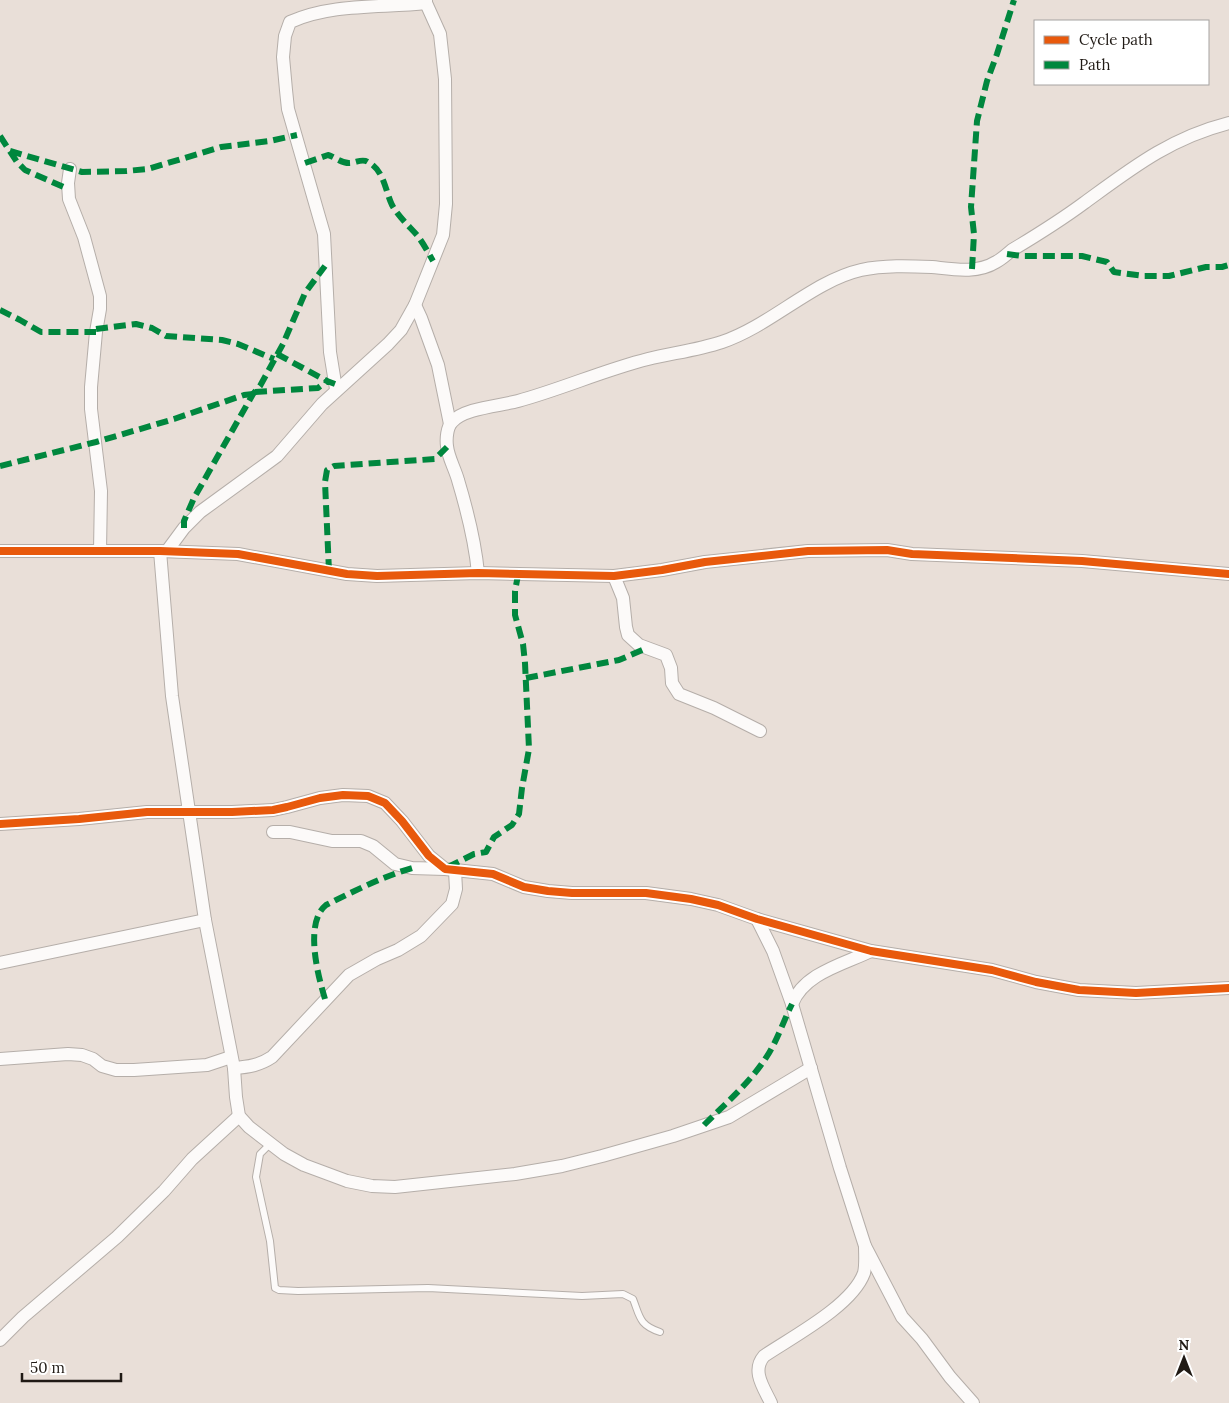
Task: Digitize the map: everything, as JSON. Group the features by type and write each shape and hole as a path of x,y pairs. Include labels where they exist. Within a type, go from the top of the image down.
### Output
{"street":[{"path":"336,389 330,352 324,234 288,108 283,57 285,36 290,22 304,16 354,8 426,2 440,34 445,80 446,204 444,235 415,305 401,330 388,344 336,389 277,456 200,512 163,551 172,696 205,920 232,1062 239,1116 270,1144 304,1165 347,1181 372,1186 395,1187 515,1174 562,1166 672,1136 729,1117 811,1068"},
{"path":"450,424 458,417 484,408 519,401 584,378 649,359 723,341 744,333 841,276 862,270 902,266 963,270 994,264 1050,228 1143,160 1172,143 1229,123"},
{"path":"70,169 68,183 69,199 84,237 100,296 91,387 91,409 101,491 100,551"},
{"path":"415,305 438,364 450,424 446,446 458,479 475,544 478,573"},
{"path":"0,551 163,551 238,554 329,571 362,575 478,573 614,576 733,558 808,551 887,550 912,554 1082,561 1229,574"},
{"path":"614,576 623,598 628,635 632,641 639,645 666,655 671,668 672,683 679,694 714,708 760,731"},
{"path":"0,824 70,820 147,812 273,810 288,808 320,798 344,795 368,796 385,803 402,821 429,856 450,870 456,889 452,904 422,936 349,975 272,1057 262,1063 249,1067 232,1062 116,1070 102,1066 82,1054 0,1059"},
{"path":"273,832 290,832 332,841 361,841 373,846 395,864 412,868 493,874 524,887 548,891 646,893 718,904 757,919 871,951 992,970 1036,982 1079,990 1136,993 1229,988"},
{"path":"757,919 773,951 792,1004 865,1246 902,1317 973,1403"},
{"path":"0,962 205,920"},
{"path":"792,1004 795,996 811,981 827,970 871,951"},
{"path":"0,1340 23,1317 117,1237 164,1191 192,1159 239,1116"},
{"path":"771,1403 759,1378 758,1370 761,1360 764,1356 792,1339 832,1310 852,1292 864,1271 865,1246"}],"lane":[{"path":"270,1144 260,1154 256,1177 269,1234 275,1288 279,1290 428,1288 582,1296 623,1294 633,1299 644,1324 660,1332"}],"marked path":[{"path":"972,269 974,234 971,207 977,121 987,81 1014,0"},
{"path":"10,151 82,172 126,171 148,169 221,147 270,141 297,135"},
{"path":"0,136 17,162 25,170 68,189"},
{"path":"305,163 328,155 346,163 363,160 368,162 381,175 394,209 417,235 433,261"},
{"path":"1007,254 1022,256 1082,256 1107,262 1114,272 1144,276 1169,276 1206,267 1229,265"},
{"path":"184,528 184,521 194,498 283,344 305,293 325,266"},
{"path":"0,310 41,332 96,332"},
{"path":"96,329 136,324 152,328 166,336 222,340 238,344 274,359"},
{"path":"277,354 327,381"},
{"path":"255,392 318,388 327,381 335,384"},
{"path":"0,466 96,442 174,419 244,395 253,394"},
{"path":"329,571 325,482 327,470 334,466 435,459 447,447"},
{"path":"448,867 474,854 486,852 494,837 512,825 519,814 529,749 525,663 523,644 515,615 515,591 518,575"},
{"path":"526,678 619,660 647,648"},
{"path":"325,999 316,964 314,937 319,913 326,905 379,880 412,868"},
{"path":"704,1125 755,1073 769,1053 792,1004"}],"cycle path":[{"path":"0,551 160,551 238,554 347,574 377,576 478,573 614,576 705,562 808,551 887,550 912,554 1082,561 1229,574"},
{"path":"0,824 147,812 273,810 320,798 343,795 368,796 385,803 402,821 429,856 445,869 493,874 524,887 572,893 646,893 691,899 718,905 757,919 871,951 992,970 1036,982 1079,990 1136,993 1229,988"}]}
